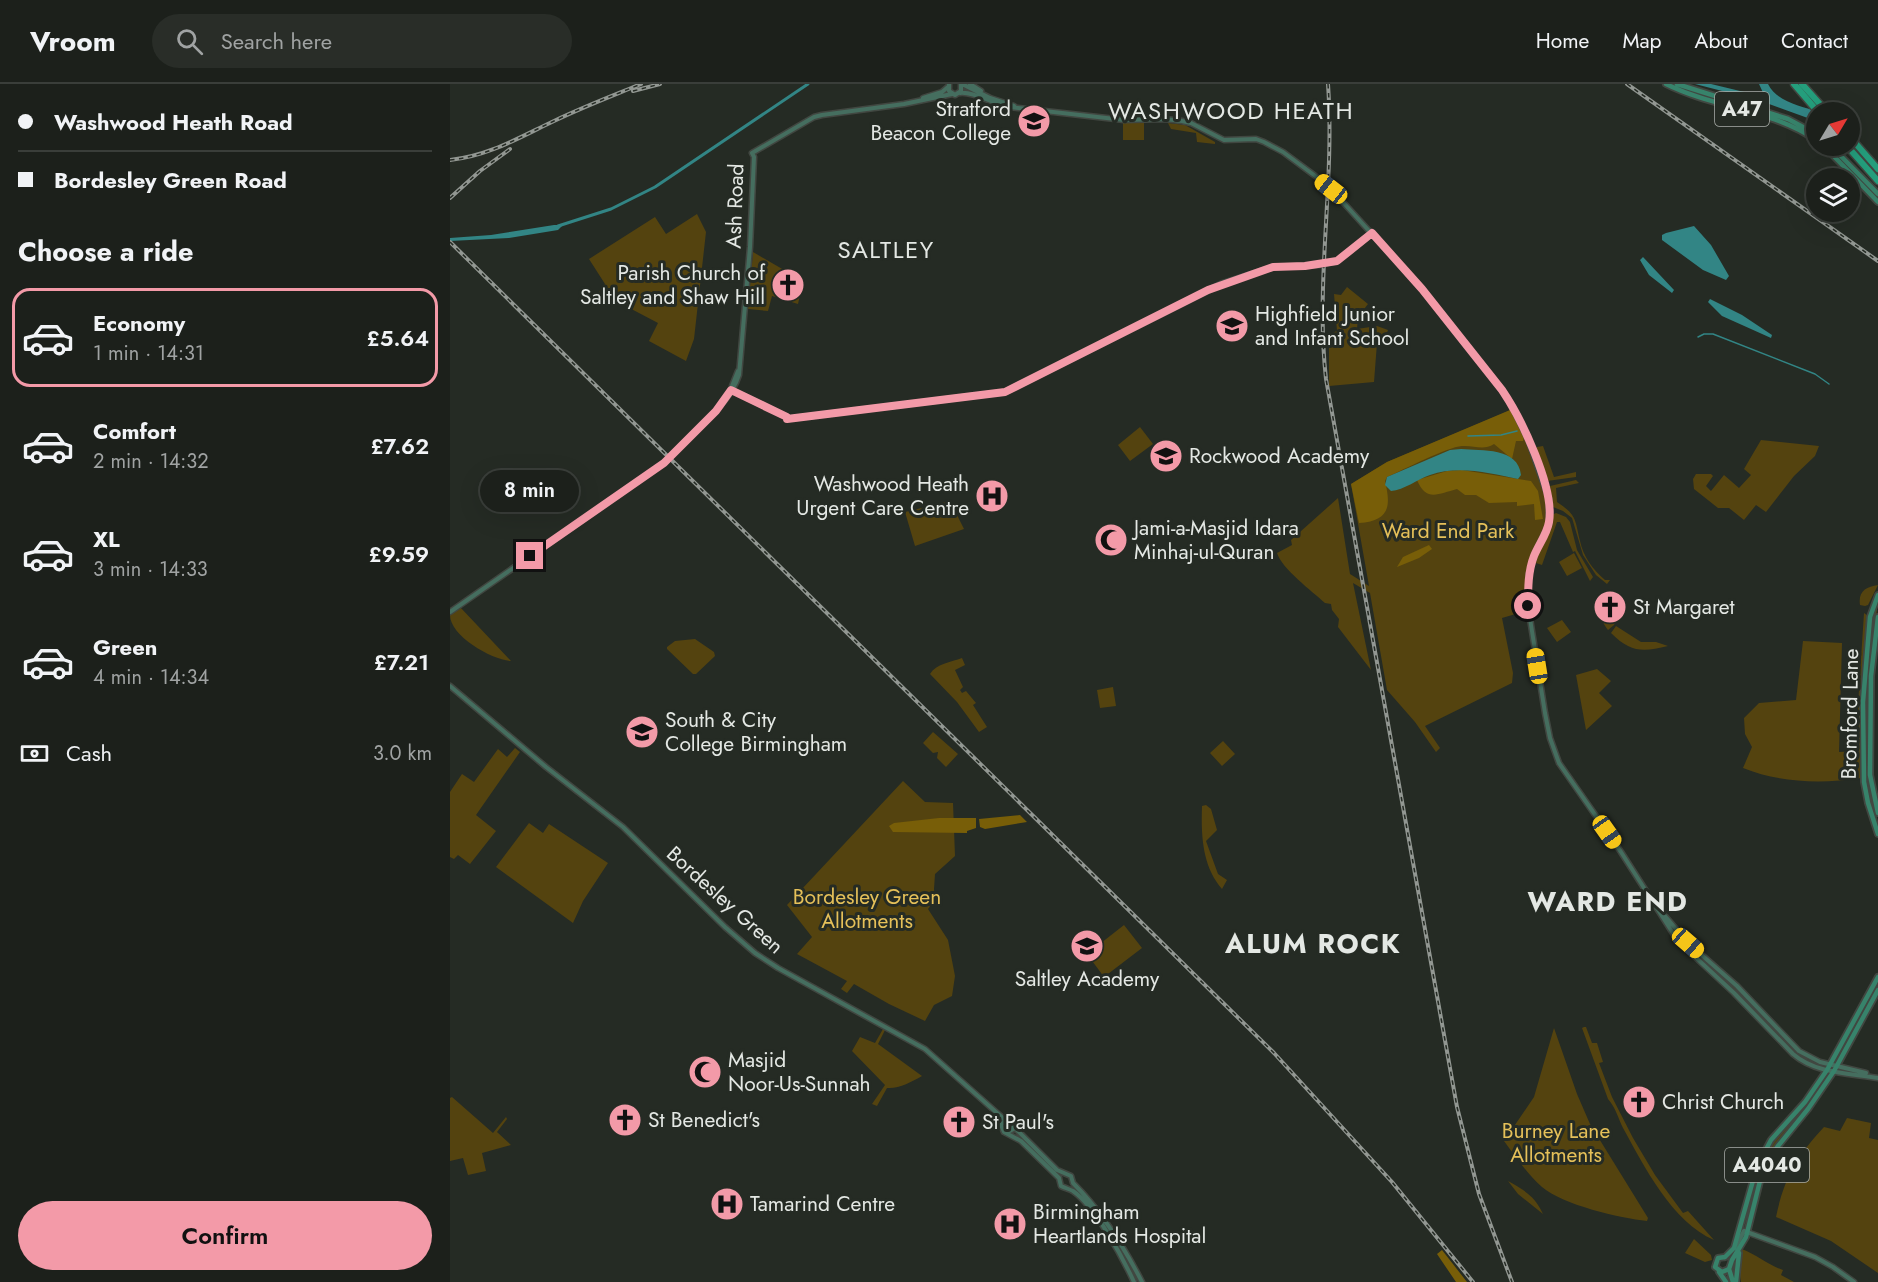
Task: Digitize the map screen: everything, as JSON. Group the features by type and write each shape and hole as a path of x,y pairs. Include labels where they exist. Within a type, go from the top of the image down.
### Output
{"highway":[{"path":"1794,84 1809,102"},
{"path":"1802,84 1818,102"},
{"path":"1860,148 1878,169"},
{"path":"1855,156 1878,181"}],"main road":[{"path":"960,93 961,84"},
{"path":"961,84 990,98 1021,108"},
{"path":"970,84 979,91 1009,104"},
{"name":"A47","path":"1665,84 1687,94 1775,119 1806,134"},
{"name":"A47","path":"1677,84 1788,119 1806,129"},
{"path":"914,101 942,92 948,86 952,94"},
{"path":"914,101 966,92 1005,106 1124,120 1182,121 1191,123 1224,140 1260,140 1283,152 1331,189 1422,289 1502,390 1528,439 1546,489 1550,510 1547,530 1529,574 1528,608 1550,738 1559,763 1567,776 1615,844 1678,941 1734,993 1796,1057 1804,1063 1878,1077"},
{"name":"Ash Road","path":"450,612 664,463 716,411 731,390 739,367 750,247 754,157 752,153 814,117 914,101"},
{"path":"1836,156 1878,202"},
{"path":"1841,156 1878,194"},
{"path":"731,390 787,418 1005,392 1224,283 1273,267 1318,265 1337,261 1372,233"},
{"name":"Bromford Lane","path":"1878,595 1870,616 1864,693 1864,782 1868,804 1878,834"},
{"name":"Bromford Lane","path":"1878,617 1871,693 1870,783 1878,813"},
{"name":"Bordesley Green","path":"450,686 546,767 623,827 725,927 763,959 925,1049 1005,1119"},
{"path":"1864,693 1871,693"},
{"path":"1654,904 1698,952 1737,986 1798,1051 1832,1068"},
{"path":"1694,957 1698,952"},
{"name":"A4040","path":"1730,1267 1737,1249 1754,1177 1763,1155 1771,1140 1832,1068 1877,980"},
{"name":"A4040","path":"1725,1257 1737,1249 1748,1232 1761,1178 1770,1159 1808,1109 1878,990"},
{"name":"Bordesley Green","path":"996,1112 1001,1124"},
{"path":"1134,1282 1118,1251 1080,1198 1068,1188 1061,1186 1059,1178 1021,1141 1003,1130 1001,1124 1005,1119 1012,1121 1014,1128 1052,1165 1071,1176 1073,1183 1088,1198 1122,1243 1142,1282"},
{"path":"1008,1132 1014,1128"},
{"path":"1763,1155 1770,1159"},
{"path":"1059,1178 1065,1174"},
{"path":"1068,1188 1073,1183"},
{"path":"1088,1198 1099,1215 1097,1220"},
{"path":"1748,1232 1815,1257 1854,1282"},
{"path":"1735,1282 1737,1249"},
{"path":"1726,1282 1715,1266 1720,1257 1725,1257 1735,1282"},
{"path":"1719,1271 1724,1272 1730,1267"}],"green space":[{"path":"1144,122 1144,140 1123,140 1123,123"},
{"path":"1168,123 1185,125 1215,144 1197,142 1196,133 1171,129"},
{"path":"697,214 706,232 694,339 686,361 649,341 658,323 599,292 605,284 589,259 655,217 666,234"},
{"path":"753,252 803,281 798,304 772,296 768,311 748,309"},
{"path":"1347,287 1368,304 1358,317 1357,329 1377,326 1388,330 1385,338 1380,339 1377,343 1374,382 1329,386 1329,334 1337,331 1334,294 1341,295"},
{"name":"Ward End Park","path":"1511,410 1542,482 1548,512 1546,527 1529,559 1525,588 1526,611 1502,618 1513,673 1512,683 1425,726 1440,748 1436,752 1415,722 1387,690 1370,593 1353,583 1371,670 1338,627 1339,619 1332,610 1331,604 1325,603 1298,580 1277,553 1292,545 1291,540 1338,498 1350,574 1369,586 1351,484 1387,462"},
{"path":"1140,427 1153,444 1130,461 1118,445"},
{"path":"1761,440 1819,446 1815,456 1794,476 1766,512 1756,505 1744,520 1729,508 1718,508 1694,489 1693,479 1696,474 1713,476 1706,486 1711,491 1724,475 1739,488 1751,475 1744,469"},
{"path":"1543,446 1554,477 1576,472 1576,477 1547,481 1536,450 1537,447"},
{"path":"1576,480 1579,483 1556,488 1557,502 1572,515 1586,557 1605,580 1610,580 1607,584 1596,575 1583,555 1572,518 1553,507 1550,486"},
{"path":"950,501 964,529 915,546 905,512"},
{"path":"1556,513 1566,517 1570,522 1577,550 1593,577 1590,581 1575,551 1573,552 1560,522 1557,522 1542,565 1536,563 1537,554 1548,533 1552,515"},
{"path":"1574,553 1582,568 1567,576 1559,562"},
{"path":"1878,585 1868,605 1860,605 1860,596 1864,590"},
{"path":"1608,596 1622,607 1614,625 1608,630 1602,613"},
{"path":"1878,600 1869,686 1868,765 1866,765 1867,671 1873,612"},
{"path":"460,607 511,661 483,652 464,639 452,623 450,615"},
{"path":"1864,613 1868,616 1863,690 1861,778 1801,781 1772,777 1743,768 1752,747 1745,734 1744,718 1759,703 1796,700 1803,641 1842,643 1839,752 1859,751 1858,705"},
{"path":"1562,620 1571,632 1557,642 1547,628"},
{"path":"1616,626 1641,642 1656,642 1668,646 1644,650 1631,647 1611,633"},
{"path":"695,639 714,652 715,656 696,674 693,674 667,647 675,641"},
{"path":"962,658 965,665 955,670 963,687 960,690 962,693 966,691 976,703 973,705 987,727 979,732 957,702 930,674 940,666"},
{"path":"1597,669 1611,681 1599,693 1612,706 1586,730 1576,675"},
{"path":"1113,687 1116,706 1100,708 1097,690"},
{"path":"933,732 958,754 946,767 937,758 938,752 933,753 923,743"},
{"path":"1223,741 1235,754 1222,766 1210,753"},
{"path":"515,748 520,752 476,815 496,831 470,864 458,855 454,859 450,857 450,792 462,774 474,782 498,749 507,757"},
{"name":"Bordesley Green Allotments","path":"903,781 925,802 953,803 955,856 935,874 935,900 928,909 948,940 955,976 952,996 934,1005 925,1021 854,984 847,993 841,989 847,981 797,954 812,937 787,905"},
{"path":"1206,805 1211,809 1217,830 1206,841 1218,874 1227,880 1222,889 1210,870 1204,850 1202,806"},
{"path":"529,823 543,833 549,824 608,863 583,901 573,923 496,867"},
{"path":"1124,925 1142,948 1104,977 1087,954"},
{"path":"1699,955 1735,986 1791,1046 1789,1047 1731,986 1697,957"},
{"path":"1584,1027 1592,1043 1597,1043 1603,1062 1599,1063 1612,1097 1655,1175 1683,1213 1688,1211 1714,1240 1699,1232 1672,1207 1650,1175 1608,1099 1582,1028"},
{"name":"Burney Lane Allotments","path":"1554,1028 1590,1124 1648,1218 1647,1221 1592,1210 1551,1194 1531,1177 1504,1141 1534,1097"},
{"path":"883,1029 885,1030 878,1044 922,1076 909,1083 887,1088 877,1106 872,1104 885,1085 852,1051 860,1037 875,1043"},
{"path":"1820,1086 1799,1118 1771,1152 1767,1153 1775,1138"},
{"path":"452,1097 493,1133 506,1117 507,1119 497,1132 511,1145 482,1153 486,1171 468,1175 463,1158 450,1161 450,1098"},
{"path":"1847,1118 1871,1123 1869,1138 1878,1140 1878,1273 1831,1241 1776,1217 1788,1179 1806,1148 1824,1127 1840,1131"},
{"path":"1508,1181 1529,1194 1543,1214 1518,1194"},
{"path":"1694,1239 1711,1255 1712,1260 1705,1262 1685,1253"},
{"path":"1742,1249 1783,1270 1781,1275 1794,1282 1741,1282 1739,1270"}],"shaded area":[{"path":"1510,410 1524,437 1523,441 1516,441 1512,459 1494,444 1482,447 1455,447 1436,454 1387,477 1385,481 1388,498 1386,511 1377,519 1359,523 1351,484 1387,462"},
{"path":"1462,470 1531,481 1538,491 1543,519 1535,520 1534,504 1517,506 1517,502 1489,503 1476,495 1465,495 1457,489 1433,495 1424,491 1417,480 1447,471"},
{"path":"1429,545 1432,549 1419,558 1397,567 1403,557"},
{"path":"1020,815 1027,822 985,829 980,827 979,819"},
{"path":"939,818 976,818 976,828 967,833 893,832 889,826 894,823"},
{"path":"1442,1250 1467,1282 1456,1282 1437,1254"}],"water":[{"path":"1695,84 1711,84 1765,97 1759,84 1768,84 1783,99 1806,108 1806,117 1761,101"},
{"path":"554,225 562,226 558,230 509,238 450,241 450,238 491,235"},
{"path":"1694,226 1711,245 1729,276 1726,280 1703,270 1662,240 1662,235 1666,233"},
{"path":"1643,257 1674,290 1672,293 1649,275 1640,260"},
{"path":"1710,299 1742,315 1772,335 1771,338 1722,316 1708,302"},
{"path":"1450,450 1498,452 1506,455 1513,459 1521,475 1518,479 1463,470 1430,475 1406,487 1391,491 1385,485 1387,477"}],"waterway":[{"path":"558,226 611,209 655,187 808,84"},
{"path":"1698,337 1713,334 1815,374 1829,384"},
{"path":"1468,436 1501,435 1517,431"}],"railway":[{"path":"450,160 491,150 641,84"},
{"path":"633,91 660,84"},
{"path":"1328,84 1329,158 1323,305 1326,379 1457,1107 1479,1194 1512,1282"},
{"path":"1627,84 1878,261"},
{"path":"450,198 480,171 510,149"},
{"path":"450,242 1274,1053 1392,1182 1473,1282"}],"place":[{"name":"Stratford Beacon College","path":"1034,121"},
{"name":"Parish Church of Saltley and Shaw Hill","path":"788,285"},
{"name":"Highfield Junior and Infant School","path":"1232,326"},
{"name":"Rockwood Academy","path":"1166,456"},
{"name":"Washwood Heath Urgent Care Centre","path":"992,496"},
{"name":"Jami-a-Masjid Idara Minhaj-ul-Quran","path":"1111,540"},
{"name":"St Margaret","path":"1610,607"},
{"name":"South & City College Birmingham","path":"642,732"},
{"name":"Saltley Academy","path":"1087,946"},
{"name":"Masjid Noor-Us-Sunnah","path":"705,1072"},
{"name":"Christ Church","path":"1639,1102"},
{"name":"St Benedict's","path":"625,1120"},
{"name":"St Paul's","path":"959,1122"},
{"name":"Tamarind Centre","path":"727,1204"},
{"name":"Birmingham Heartlands Hospital","path":"1010,1224"}],"district":[{"name":"WASHWOOD HEATH","path":"1231,110"},
{"name":"SALTLEY","path":"886,249"},
{"name":"WARD END","path":"1608,901"},
{"name":"ALUM ROCK","path":"1313,943"}],"route":[{"path":"530,556 664,463 716,411 731,390 787,419 1005,392 1224,283 1273,267 1318,265 1337,261 1372,233 1422,289 1502,390 1528,439 1546,489 1550,510 1549,524 1529,574 1528,606"}]}
